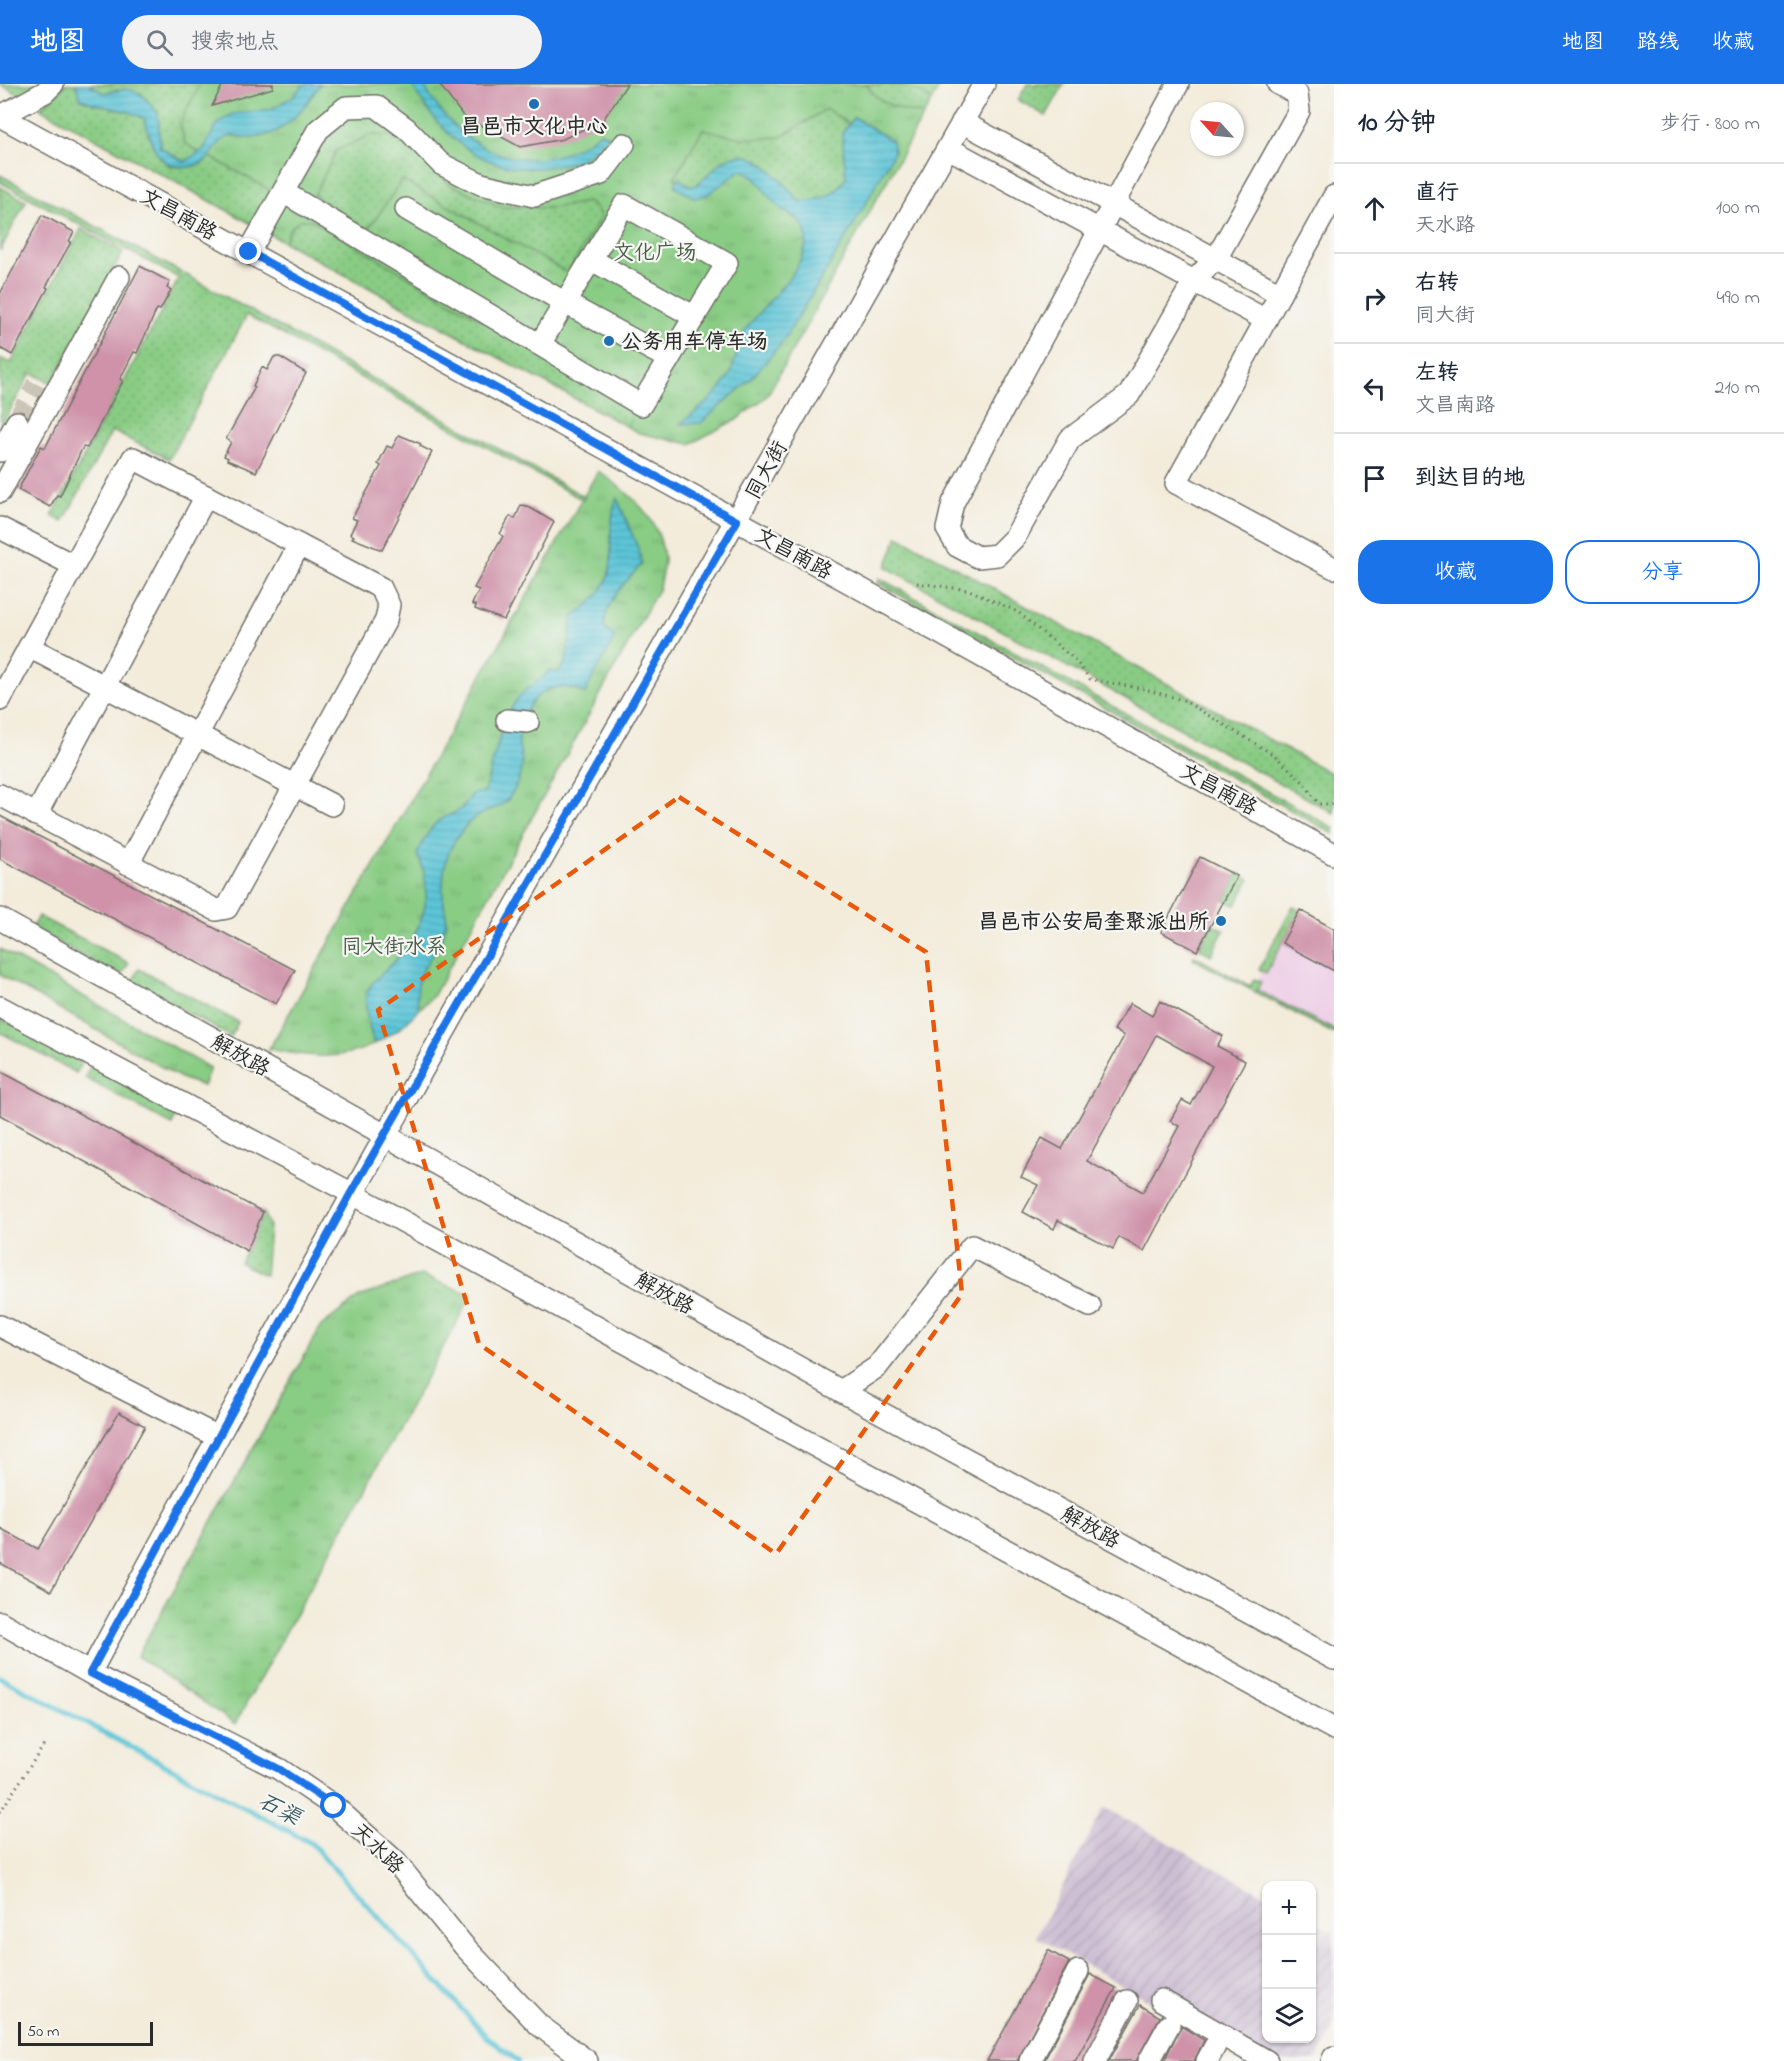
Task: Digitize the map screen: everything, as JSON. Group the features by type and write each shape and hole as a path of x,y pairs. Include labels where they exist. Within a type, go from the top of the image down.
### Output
{"street":[{"path":"0,116 45,93 53,84"},
{"name":"同大街","path":"90,1673 216,1436 351,1193 737,521 984,84"},
{"path":"1178,84 953,503 947,529 957,546 978,557 997,555 1015,537 1070,439 1129,395 1194,281 1216,259 1299,111 1297,94 1278,84"},
{"path":"249,252 318,130 346,107 376,106 407,129 441,164 481,184 534,196 601,174 624,144"},
{"name":"文昌南路","path":"0,116 737,521 1334,854"},
{"path":"962,122 1280,294"},
{"path":"948,148 1266,320"},
{"path":"283,192 641,405 727,263 624,205 567,304 540,344"},
{"path":"1334,196 1176,483 1334,568"},
{"path":"406,209 567,304 669,359"},
{"path":"592,260 695,317"},
{"path":"0,492 119,277"},
{"path":"0,451 17,422"},
{"path":"0,700 133,458 381,588 389,605 386,620 227,908 216,910 0,795"},
{"path":"36,814 206,496"},
{"path":"0,510 0,529 73,565"},
{"path":"128,864 299,545"},
{"path":"29,647 332,805"},
{"path":"507,720 528,722"},
{"name":"解放路","path":"0,919 841,1391 1334,1659"},
{"path":"0,1007 351,1193 1334,1729"},
{"path":"841,1391 877,1367 972,1246 1090,1306"},
{"path":"3,1335 216,1436"},
{"name":"天水路","path":"0,1622 90,1673 279,1769 334,1806 395,1862 464,1946 539,2025 587,2061"},
{"path":"1030,2061 1078,1971"},
{"path":"1161,2000 1267,2061"},
{"path":"1095,2061 1127,2001"},
{"path":"1149,2061 1169,2025"}],"path":[{"path":"917,584 969,590 1018,612 1075,660 1090,679 1144,689 1183,700 1274,755 1303,782 1318,804 1334,804"},
{"path":"0,1812 44,1744"}],"highlighted area":[{"path":"679,797 926,952 962,1294 776,1554 479,1344 378,1010"}],"shaded area":[{"path":"1296,908 1334,929 1334,1034 1252,991"},
{"path":"1104,1807 1262,1894 1262,2043 1316,2043 1316,1922 1334,1932 1334,2028 1316,2061 1255,2061 1036,1937"}],"green space":[{"name":"文化广场","path":"0,84 941,84 767,396 739,418 690,444 639,433 284,242"},
{"path":"66,84 76,84 80,98 88,102 144,118 156,151 171,167 205,161 209,156 270,190 272,196 254,225 41,109"},
{"path":"89,84 200,84 180,123 185,143 200,153 184,162 160,147 158,113 117,90 103,93"},
{"path":"867,84 911,88 932,101 924,114 908,112 884,102 871,91"},
{"path":"1027,84 1064,84 1046,116 1018,100"},
{"path":"826,109 848,123 843,133 847,178 837,189 826,196 800,202 775,174 755,159 744,156 733,156 722,162 693,187 674,178 703,129 745,139 781,137"},
{"path":"370,135 392,136 412,145 447,183 501,207 552,208 587,202 594,206 601,216 568,273 402,180 368,230 314,195 337,150"},
{"path":"0,175 192,278 585,497 583,500 247,315 169,459 112,431 63,522 52,516 179,278 0,182"},
{"path":"0,187 26,201 0,251"},
{"path":"299,220 312,220 636,410 628,427 284,242 290,229"},
{"path":"81,229 123,252 52,383 31,373 1,427 0,358 11,363"},
{"name":"同大街水系","path":"598,471 642,508 657,532 664,560 659,588 434,995 395,1030 378,1042 360,1050 342,1055 321,1056 269,1049"},
{"path":"898,536 1334,775 1334,813 886,567"},
{"path":"879,578 1334,828 1334,834 878,583"},
{"path":"1238,873 1250,879 1236,905 1224,900"},
{"path":"1293,906 1300,910 1266,973 1259,969"},
{"path":"38,916 129,963 120,977 32,928"},
{"path":"1212,924 1224,930 1211,955 1199,948"},
{"path":"0,949 210,1068 203,1086 183,1079 0,975"},
{"path":"1194,956 1250,986 1254,979 1261,982 1257,990 1334,1030 1334,1034 1193,959"},
{"path":"139,969 238,1022 231,1037 132,982"},
{"path":"0,1018 82,1062 76,1073 0,1032"},
{"path":"91,1065 177,1114 172,1125 85,1078"},
{"path":"263,1212 269,1226 265,1275 240,1263"},
{"path":"421,1275 472,1295 235,1724 137,1656 321,1326 359,1297"}],"water":[{"path":"76,84 89,84 103,93 128,89 141,94 158,113 160,147 184,162 203,150 218,123 232,114 272,109 295,95 304,84 320,84 307,103 283,127 262,136 227,137 205,161 186,167 174,166 160,157 152,143 144,118 80,98"},
{"path":"411,84 423,84 457,129 478,144 501,154 525,159 550,157 576,148 601,132 609,136 579,160 548,167 525,168 503,165 466,148 450,135 423,103"},
{"path":"854,117 892,141 894,152 856,221 784,340 751,379 701,423 680,424 708,401 727,380 743,334 795,270 806,243 805,231 801,222 774,202 753,176 741,170 707,195 695,198 675,187 677,178 693,187 722,162 734,156 745,156 766,166 800,202 821,199 837,189 846,178 842,133"},
{"path":"617,498 638,548 642,564 622,586 608,610 604,628 615,637 585,693 571,688 558,687 548,690 538,696 525,714 519,743 522,767 512,793 503,804 469,822 448,854 443,881 446,922 438,946 418,982 419,1010 399,1029 374,1044 367,1016 367,994 375,980 411,941 423,914 426,884 417,853 436,823 461,809 473,793 484,793 502,731 517,699 549,671 559,672 566,662 573,617 592,601 603,587 609,574 612,517"}],"building":[{"path":"223,84 273,84 273,88 212,106"},
{"name":"昌邑市文化中心","path":"439,84 627,84 603,120 563,139 520,147 463,116"},
{"path":"42,215 74,232 69,241 71,242 46,287 48,288 12,355 0,348 0,294"},
{"path":"140,266 170,282 167,288 171,290 160,310 157,309 137,353 134,352 120,379 123,381 87,448 83,447 60,496 57,495 50,507 18,490 41,446 45,448"},
{"path":"274,357 280,357 306,373 256,472 227,460 228,458 224,456 231,442 226,439 255,387 253,386 262,367 267,370"},
{"path":"399,435 421,444 420,446 432,452 382,550 352,538 354,536 350,534 357,520 352,518 381,466 378,464 387,446 392,448"},
{"path":"521,505 527,506 554,522 504,620 475,609 476,606 472,604 479,590 474,588 503,536 500,534 510,516 515,519"},
{"path":"0,816 295,970 276,1004 0,859"},
{"path":"1200,857 1237,876 1197,951 1161,932"},
{"path":"1300,910 1334,929 1334,971 1282,943"},
{"path":"1160,1001 1223,1036 1217,1046 1245,1061 1144,1251 1119,1237 1113,1249 1058,1220 1054,1229 1023,1212 1038,1185 1021,1177 1042,1138 1062,1149 1124,1036 1114,1030 1130,1003 1152,1016","holes":["1156,1035 1212,1066 1191,1105 1182,1100 1170,1121 1179,1126 1143,1192 1087,1161"]},
{"path":"0,1071 263,1212 247,1251 0,1115"},
{"path":"119,1412 145,1426 51,1591 0,1563 0,1528 38,1549"},
{"path":"1048,1950 1069,1962 1017,2061 987,2061"},
{"path":"1090,1974 1116,1988 1075,2061 1044,2061"},
{"path":"1140,2005 1160,2017 1136,2061 1109,2061"},
{"path":"1181,2026 1204,2040 1194,2061 1164,2061"}],"waterway":[{"name":"石渠","path":"0,1677 311,1843 487,2037 518,2061"}],"tunnel":[{"path":"17,422 37,384"}],"place":[{"name":"昌邑市文化中心","path":"534,104"},
{"name":"公务用车停车场","path":"609,341"},
{"name":"昌邑市公安局奎聚派出所","path":"1221,921"}],"route":[{"path":"249,252 737,521 351,1193 216,1436 90,1673 279,1769 334,1806"}]}
